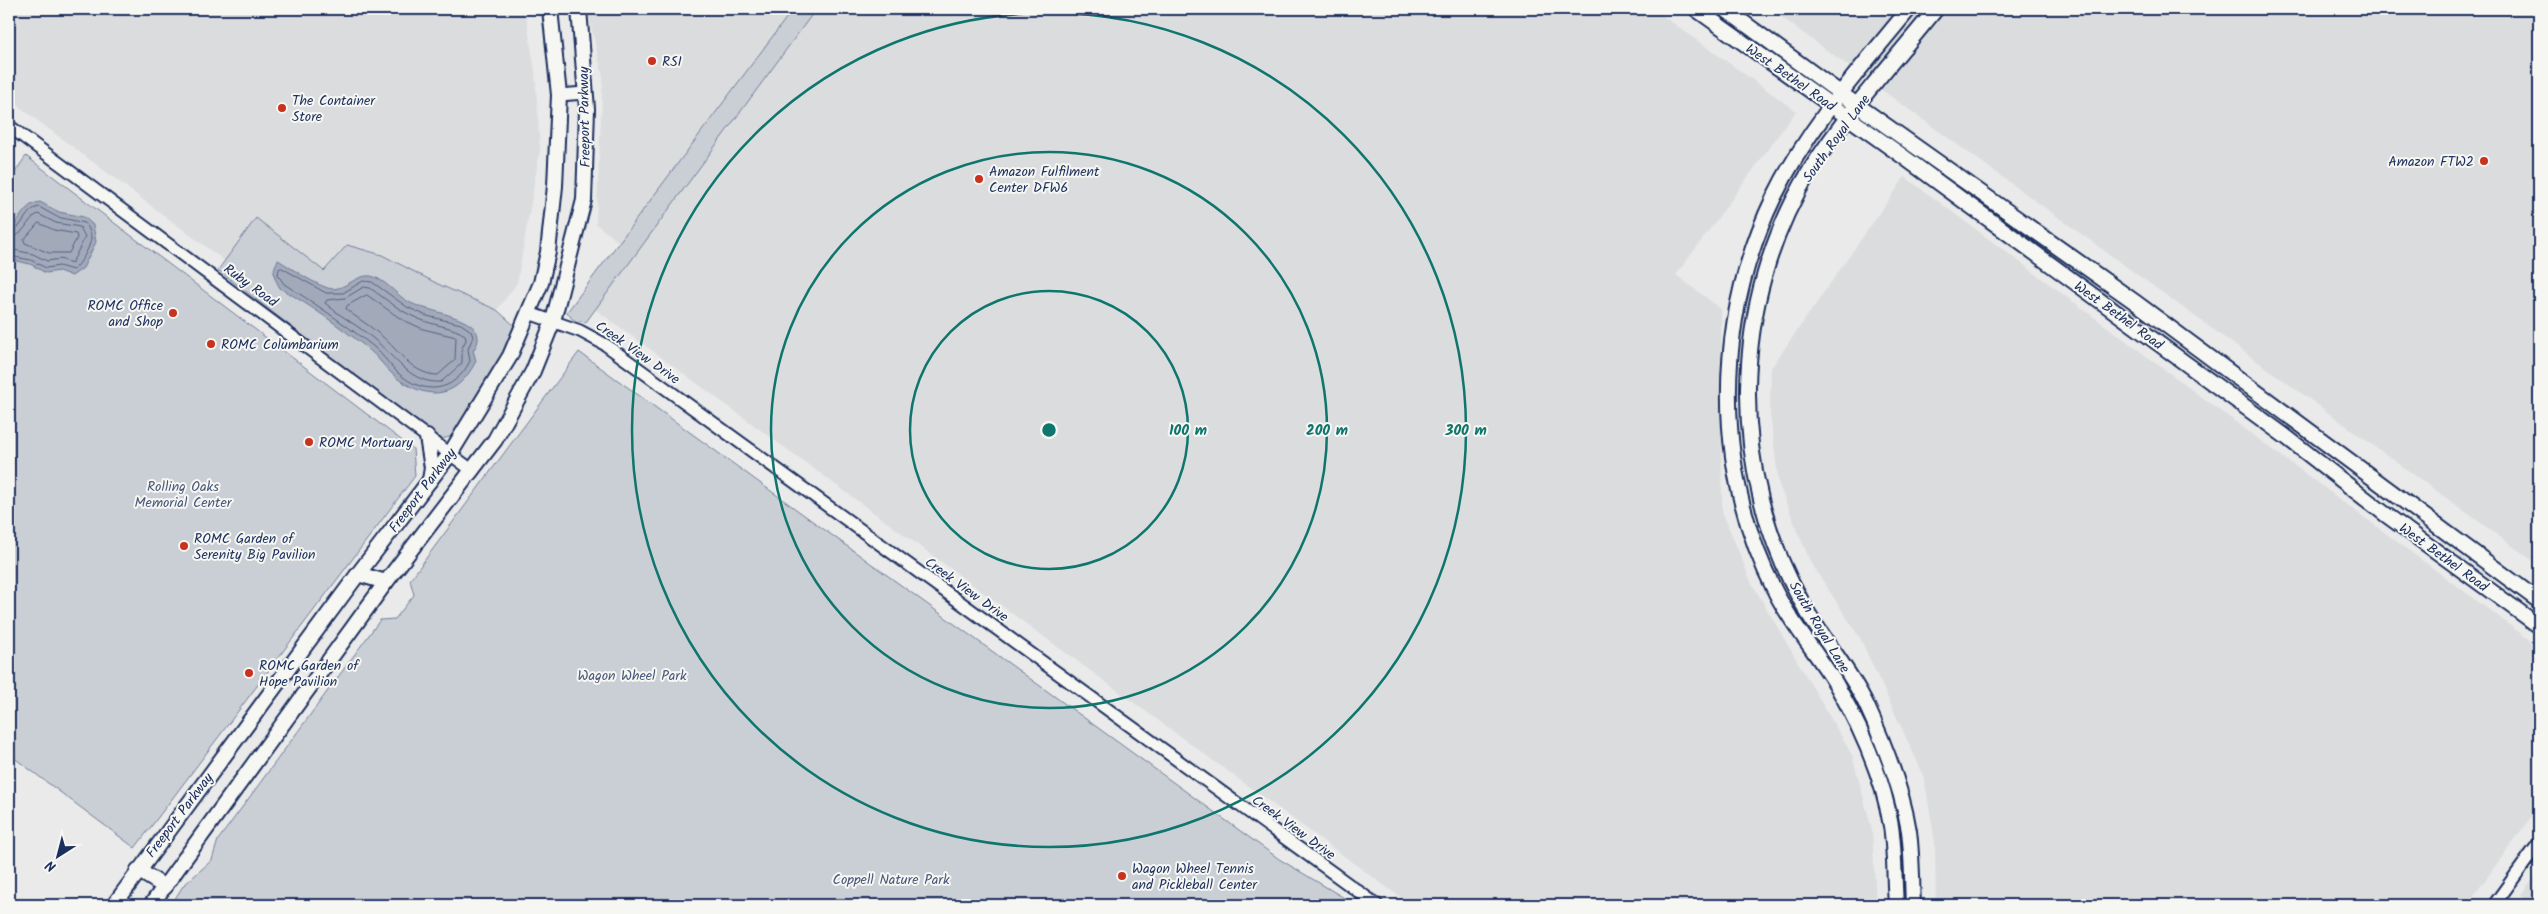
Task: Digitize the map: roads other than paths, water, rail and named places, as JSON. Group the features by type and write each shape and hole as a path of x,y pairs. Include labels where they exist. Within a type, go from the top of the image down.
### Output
{"main road":[{"name":"Freeport Parkway","path":"114,905 358,574 450,454 510,356 541,283 548,252 555,186 559,95 550,9"},
{"name":"Freeport Parkway","path":"151,905 376,595 473,471 514,408 533,371 554,321 584,200 586,93 579,9"},
{"name":"West Bethel Road","path":"1696,9 1831,105 2246,408 2539,626"},
{"name":"West Bethel Road","path":"1725,9 2135,302 2539,601"},
{"name":"South Royal Lane","path":"1896,905 1891,827 1872,756 1836,684 1790,619 1760,558 1736,477 1731,444 1728,384 1730,345 1744,273 1774,196 1831,105 1909,9"},
{"name":"South Royal Lane","path":"1913,905 1908,828 1899,790 1886,755 1866,703 1806,608 1775,547 1758,493 1749,442 1749,383 1755,318 1764,278 1778,234 1812,169 1858,105 1936,9"},
{"path":"2122,318 2135,302"},
{"path":"1728,384 1749,383"},
{"path":"2246,408 2257,393"},
{"path":"427,437 432,468 430,481"},
{"path":"2451,561 2462,544"},
{"path":"358,574 386,582"},
{"path":"358,574 376,595"},
{"path":"1790,619 1806,608"},
{"path":"138,870 165,887"}],"street":[{"path":"559,95 586,93"},
{"name":"Ruby Road","path":"9,126 473,471"},
{"name":"Creek View Drive","path":"529,313 580,330 606,346 1377,905"},
{"path":"2494,905 2539,843"}],"water":[{"path":"40,202 59,212 84,217 93,225 96,242 83,268 72,276 59,271 46,273 30,264 9,259 9,228 26,209 34,203"},
{"path":"278,260 313,282 331,289 343,287 365,276 371,276 381,280 400,296 417,306 462,320 471,325 477,332 478,340 473,350 476,361 469,373 452,389 432,393 410,386 398,379 356,339 280,288 274,274"}],"place":[{"name":"RSI","path":"652,61"},
{"name":"The Container Store","path":"282,108"},
{"name":"Amazon FTW2","path":"2484,161"},
{"name":"Amazon Fulfilment Center DFW6","path":"979,179"},
{"name":"ROMC Office and Shop","path":"173,313"},
{"name":"ROMC Columbarium","path":"211,344"},
{"name":"ROMC Mortuary","path":"309,442"},
{"name":"ROMC Garden of Serenity Big Pavilion","path":"184,546"},
{"name":"ROMC Garden of Hope Pavilion","path":"249,673"},
{"name":"Wagon Wheel Tennis and Pickleball Center","path":"1122,876"}],"park label":[{"name":"Rolling Oaks Memorial Center","path":"183,494"},
{"name":"Wagon Wheel Park","path":"632,675"},
{"name":"Coppell Nature Park","path":"891,879"}]}
